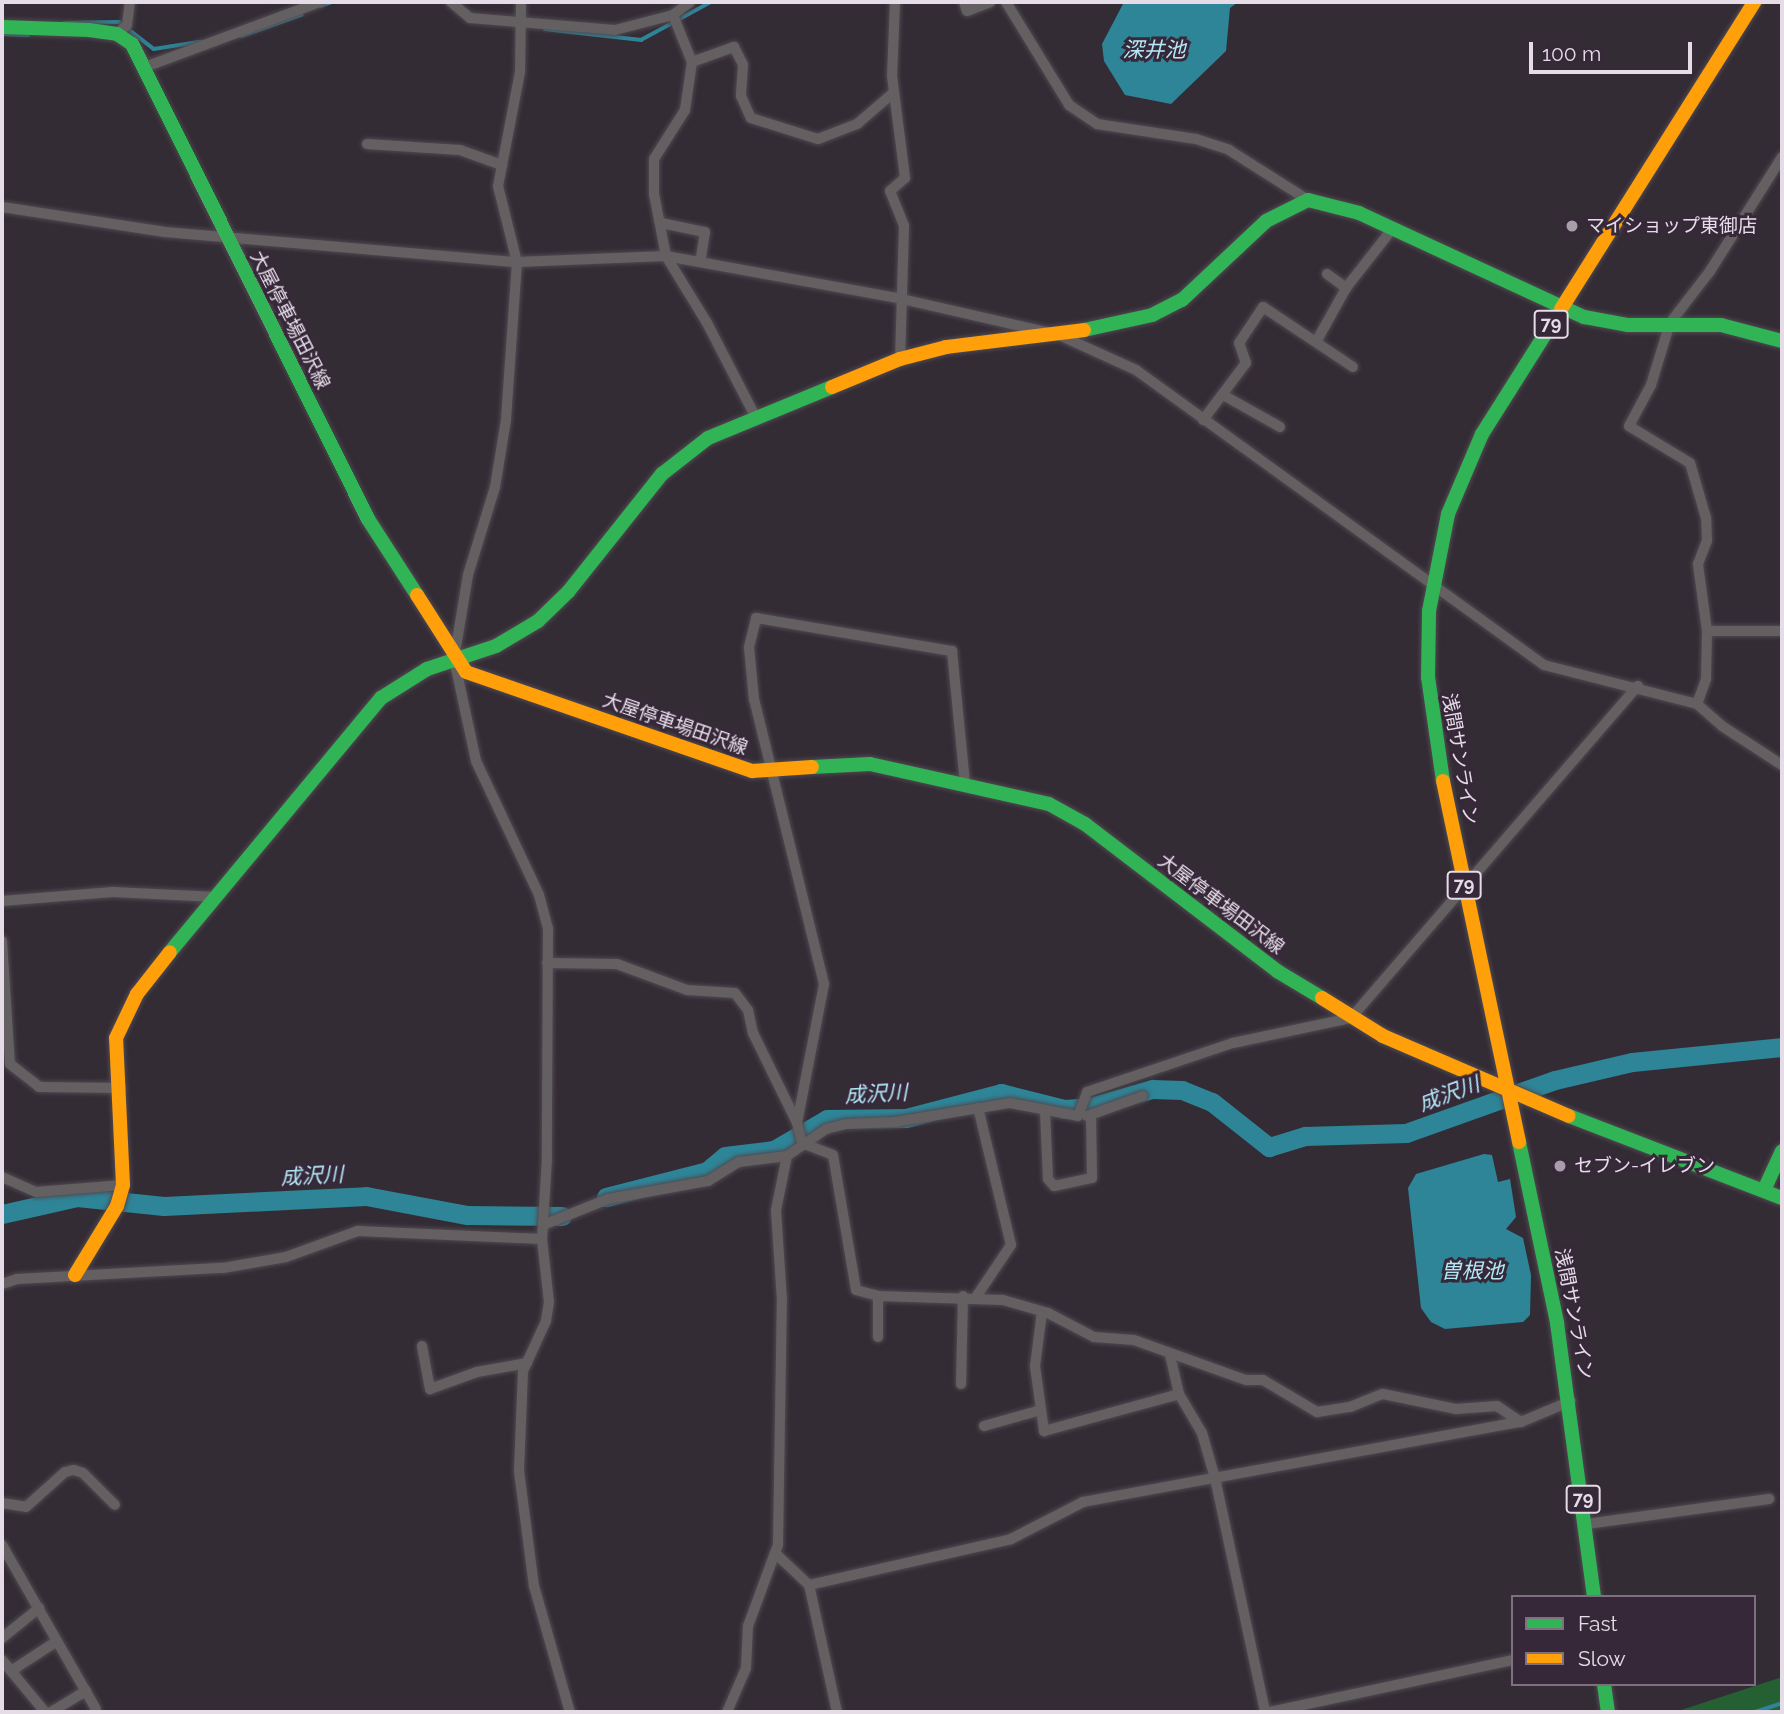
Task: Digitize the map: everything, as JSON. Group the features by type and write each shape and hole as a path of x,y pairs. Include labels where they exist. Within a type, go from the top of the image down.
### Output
{"main road":[{"name":"浅間サンライン","path":"1594,1595 1571,1401 1432,720 1427,658 1432,585 1445,523 1471,454 1754,2"},
{"path":"2,27 117,34"},
{"name":"大屋停車場田沢線","path":"117,34 132,44 145,67 368,519 454,659 466,672 752,771 870,764 965,783 1049,804 1086,824 1278,971 1351,1018 1509,1098 1525,1098 1782,1198"},
{"path":"75,1275 120,1194 121,1088 117,1038 127,1012 217,897 231,874 381,698 418,674 496,646 538,621 568,593 676,460 708,438 900,359 946,347 1059,335 1152,316 1182,300 1266,221 1308,200 1332,203 1393,228 1562,307 1607,323 1721,325 1782,341"},
{"path":"1764,1190 1782,1151"},
{"path":"1604,1686 1608,1712"}],"street":[{"path":"117,34 127,25 130,2"},
{"path":"145,67 320,2"},
{"path":"451,2 470,18 615,30 673,15 690,2"},
{"path":"521,2 517,23 520,72 498,186 517,262 506,420 495,487 468,575 454,659 455,681 476,761 539,895 548,929 542,1239 549,1302 546,1321 527,1363 519,1398 519,1471 534,1586 570,1712"},
{"path":"895,2 893,93 905,178 890,191 904,226 900,359"},
{"path":"964,2 967,11 990,2"},
{"path":"1006,2 1069,105 1097,124 1196,139 1229,150 1308,200"},
{"path":"673,15 692,62 685,110 654,159 666,256 707,323 757,420"},
{"path":"692,62 734,47 743,65 741,96 751,118 818,139 857,124 893,93"},
{"path":"367,144 460,150 502,165"},
{"path":"1697,704 1706,679 1707,631 1698,564 1707,541 1706,518 1690,463 1675,450 1629,426 1651,385 1670,323 1710,271 1782,157"},
{"path":"2,207 227,237 517,262 666,256 902,299 1059,335 1136,370 1544,665 1637,686 1697,704 1722,726 1782,765"},
{"path":"661,223 705,232 699,262"},
{"path":"1316,342 1346,288 1393,228"},
{"path":"1326,274 1346,288"},
{"path":"1203,420 1225,396 1246,363 1239,343 1263,307 1353,367"},
{"path":"1225,396 1280,427"},
{"path":"797,1123 824,984 810,916 769,771 749,671 756,618 952,651 965,783"},
{"path":"1707,631 1782,631"},
{"path":"1078,1114 1087,1092 1233,1043 1351,1018 1637,686"},
{"path":"2,901 113,892 217,897"},
{"path":"2,941 10,1064 39,1087 121,1088"},
{"path":"547,962 617,964 687,990 735,993 748,1010 753,1034 797,1123 802,1140 833,1155 856,1290 878,1296 976,1297 1042,1312 1094,1337 1134,1340 1246,1380 1263,1380 1317,1412 1350,1407 1383,1394 1456,1409 1497,1406 1521,1422"},
{"path":"727,1712 746,1668 748,1626 775,1553 781,1506 777,1426 782,1301 776,1210 787,1156 802,1140 846,1124 895,1122 1010,1102 1045,1111 1091,1116 1143,1096"},
{"path":"976,1297 1011,1245 978,1108"},
{"path":"1045,1111 1048,1179 1054,1186 1093,1178 1091,1116"},
{"path":"543,1222 608,1199 708,1181 739,1162 787,1156"},
{"path":"2,1177 36,1192 120,1194"},
{"path":"2,1284 75,1275 223,1268 286,1257 358,1231 542,1239"},
{"path":"878,1296 878,1337"},
{"path":"961,1384 963,1296"},
{"path":"1042,1312 1035,1366 1044,1430 1179,1394"},
{"path":"422,1346 430,1389 477,1372 527,1363"},
{"path":"1170,1355 1179,1394 1202,1433 1215,1478 1268,1712 1511,1660"},
{"path":"809,1585 1011,1539 1083,1502 1521,1422 1571,1401"},
{"path":"984,1426 1041,1410"},
{"path":"2,1503 26,1507 65,1472 74,1470 83,1472 115,1505"},
{"path":"1586,1524 1769,1499"},
{"path":"2,1545 6,1561 39,1608 96,1709"},
{"path":"775,1553 809,1585 837,1712"},
{"path":"2,1637 39,1608"},
{"path":"11,1671 57,1641"},
{"path":"2,1660 45,1712"},
{"path":"51,1712 86,1691"}],"green space":[{"path":"1782,1677 1782,1712 1675,1712 1756,1686"}],"water":[{"name":"深井池","path":"1124,2 1238,2 1230,8 1226,51 1171,104 1125,95 1104,61 1102,44"},
{"name":"曽根池","path":"1484,1154 1492,1155 1498,1182 1510,1179 1516,1217 1506,1229 1523,1238 1531,1275 1530,1315 1523,1322 1445,1329 1431,1322 1421,1308 1408,1188 1416,1174"}],"waterway":[{"path":"321,6 332,2"},
{"path":"545,29 641,40 711,2"},
{"path":"242,36 301,15"},
{"path":"64,23 119,22 154,49 200,42"},
{"path":"2,34 28,35"},
{"name":"成沢川","path":"606,1197 707,1171 725,1156 774,1150 827,1119 906,1118 1001,1093 1064,1109 1090,1107 1152,1089 1182,1090 1212,1102 1269,1147 1305,1136 1406,1133 1555,1080 1632,1062 1782,1047"},
{"name":"成沢川","path":"2,1214 77,1197 164,1206 366,1196 467,1215 562,1216"},
{"path":"1755,1712 1782,1703"}],"traffic: fast":[{"path":"2,27 89,30 117,34 132,44 368,519 417,595"},
{"path":"1084,330 1152,315 1182,300 1266,221 1308,200 1359,213 1584,317 1628,325 1721,325 1782,341"},
{"path":"1443,781 1428,677 1429,611 1448,514 1482,434 1561,309"},
{"path":"170,952 381,698 427,669 496,646 538,621 568,592 662,474 708,438 832,387"},
{"path":"812,767 870,764 1049,804 1085,824 1277,971 1322,998"},
{"path":"1569,1116 1782,1198"},
{"path":"1519,1142 1557,1323 1594,1595"},
{"path":"1764,1190 1782,1151"},
{"path":"1604,1686 1608,1712"}],"traffic: slow":[{"path":"1561,309 1754,2"},
{"path":"832,387 900,359 946,347 1084,330"},
{"path":"417,595 466,672 752,771 812,767"},
{"path":"1443,781 1519,1142"},
{"path":"75,1275 117,1206 123,1185 116,1038 137,994 170,952"},
{"path":"1322,998 1383,1036 1569,1116"}],"place":[{"name":"マイショップ東御店","path":"1572,226"},
{"name":"セブン-イレブン","path":"1560,1166"}]}
